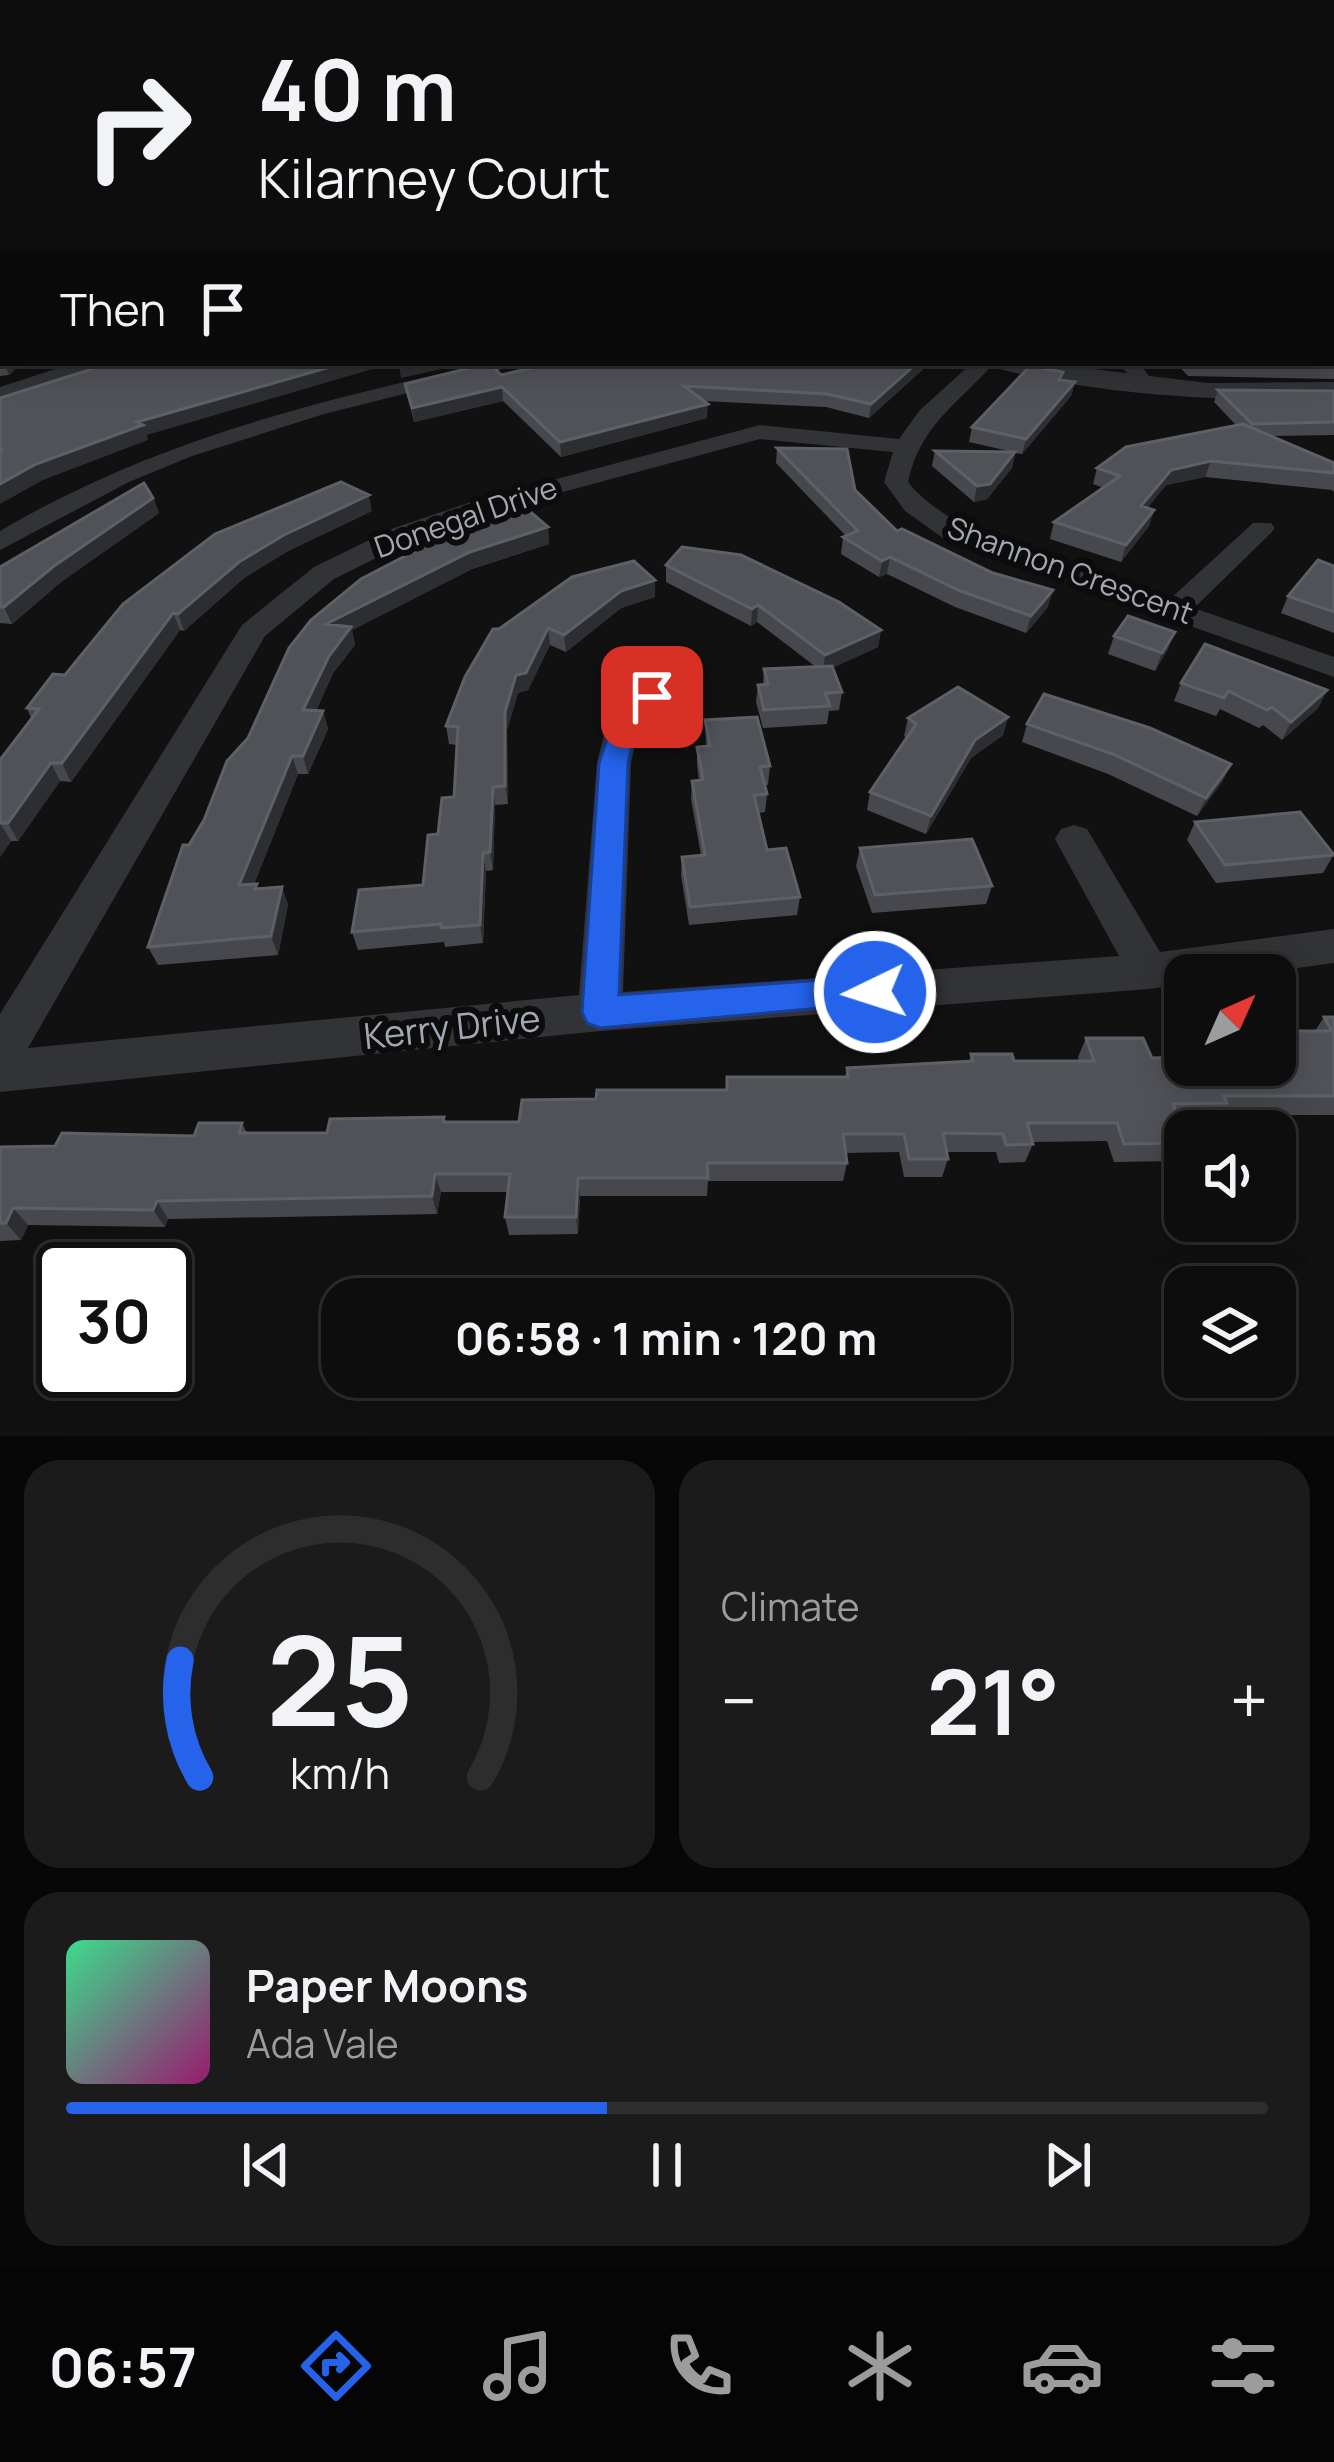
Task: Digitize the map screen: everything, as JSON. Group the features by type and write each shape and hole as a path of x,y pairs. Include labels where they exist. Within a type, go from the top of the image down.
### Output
{"street":[{"path":"0,394 85,366"},
{"path":"0,542 157,462 297,416 505,366"},
{"path":"902,446 917,424 981,366"},
{"path":"1021,366 1149,389 1231,395 1334,390"},
{"path":"1131,366 1149,389"},
{"name":"Donegal Drive","path":"0,1054 253,631 324,573 403,534 483,506 741,436 808,435 902,446"},
{"name":"Shannon Crescent","path":"902,446 896,482 914,506 952,532 1334,668"},
{"path":"1174,610 1262,527"},
{"path":"600,1012 614,763 624,721 679,672"},
{"path":"1074,839 1149,971"},
{"name":"Kerry Drive","path":"0,1071 600,1012 1149,971 1334,946"}],"building":[{"path":"101,366 333,366 137,422 143,425 36,464 0,484 0,398"},
{"path":"478,366 493,366 501,375 540,366 914,366 871,404 827,394 684,386 708,404 560,442 502,387 412,408 405,384"},
{"path":"1030,366 1063,372 1059,380 1075,382 1026,439 972,427"},
{"path":"1218,390 1334,391 1334,422 1252,424"},
{"path":"1243,424 1334,463 1334,473 1211,461 1171,470 1141,506 1154,510 1126,545 1054,522 1120,476 1097,468 1126,447"},
{"path":"777,448 847,449 855,490 897,531 902,529 993,573 1053,590 1031,616 958,590 890,557 882,561 843,537 858,531"},
{"path":"935,451 1015,452 990,484 977,486"},
{"path":"341,482 369,495 239,562 178,614 173,613 62,763 51,763 8,823 0,823 0,760 39,709 27,708 53,674 65,675 123,604 215,534"},
{"path":"144,483 153,498 0,607 0,567"},
{"path":"527,509 548,527 470,552 326,624 351,627 329,656 303,710 323,711 303,756 292,756 239,885 282,887 271,936 148,947 183,845 189,845 204,820 227,761 248,738 289,648 311,620 361,579 446,535"},
{"path":"682,547 741,555 839,602 881,630 825,655 758,605 752,609 666,565"},
{"path":"1318,560 1334,566 1334,612 1288,596"},
{"path":"634,561 655,580 621,591 564,635 548,628 526,673 516,675 505,712 505,786 493,787 490,852 483,853 480,925 352,932 359,890 423,885 428,835 438,834 442,798 454,797 458,727 446,726 465,677 493,629 572,577"},
{"path":"1128,616 1175,632 1162,653 1114,636"},
{"path":"1205,644 1327,690 1291,722 1272,707 1267,710 1228,691 1224,698 1181,683"},
{"path":"832,666 842,692 825,693 830,706 764,710 758,685 768,684 764,669"},
{"path":"958,687 1008,717 975,740 931,816 870,792 916,724 908,718"},
{"path":"1044,694 1150,728 1231,764 1206,798 1115,755 1027,724"},
{"path":"757,717 770,766 760,767 767,794 754,795 767,850 786,848 800,897 690,907 682,857 705,855 692,781 703,780 697,747 710,746 705,720"},
{"path":"1300,812 1334,855 1225,865 1195,822"},
{"path":"972,839 992,886 875,895 860,848"},
{"path":"1324,1017 1334,1017 1334,1096 1224,1096 1227,1103 1173,1104 1175,1110 1164,1110 1164,1143 1124,1144 1117,1123 1027,1123 1033,1144 1006,1145 1003,1134 943,1133 948,1159 909,1159 904,1134 843,1134 847,1163 707,1163 708,1178 578,1178 576,1217 505,1217 510,1174 435,1174 432,1196 157,1201 153,1210 13,1208 6,1223 0,1223 0,1147 55,1146 62,1133 194,1136 199,1123 242,1123 239,1133 327,1133 330,1119 444,1117 443,1122 519,1122 522,1100 596,1099 597,1090 727,1090 727,1077 848,1077 847,1068 973,1061 971,1054 1012,1054 1014,1061 1094,1061 1086,1038 1143,1038 1152,1058 1164,1058 1164,1086 1296,1086 1296,1031 1332,1031"}],"route":[{"path":"652,697 624,721 614,763 600,1012 875,992"}]}
